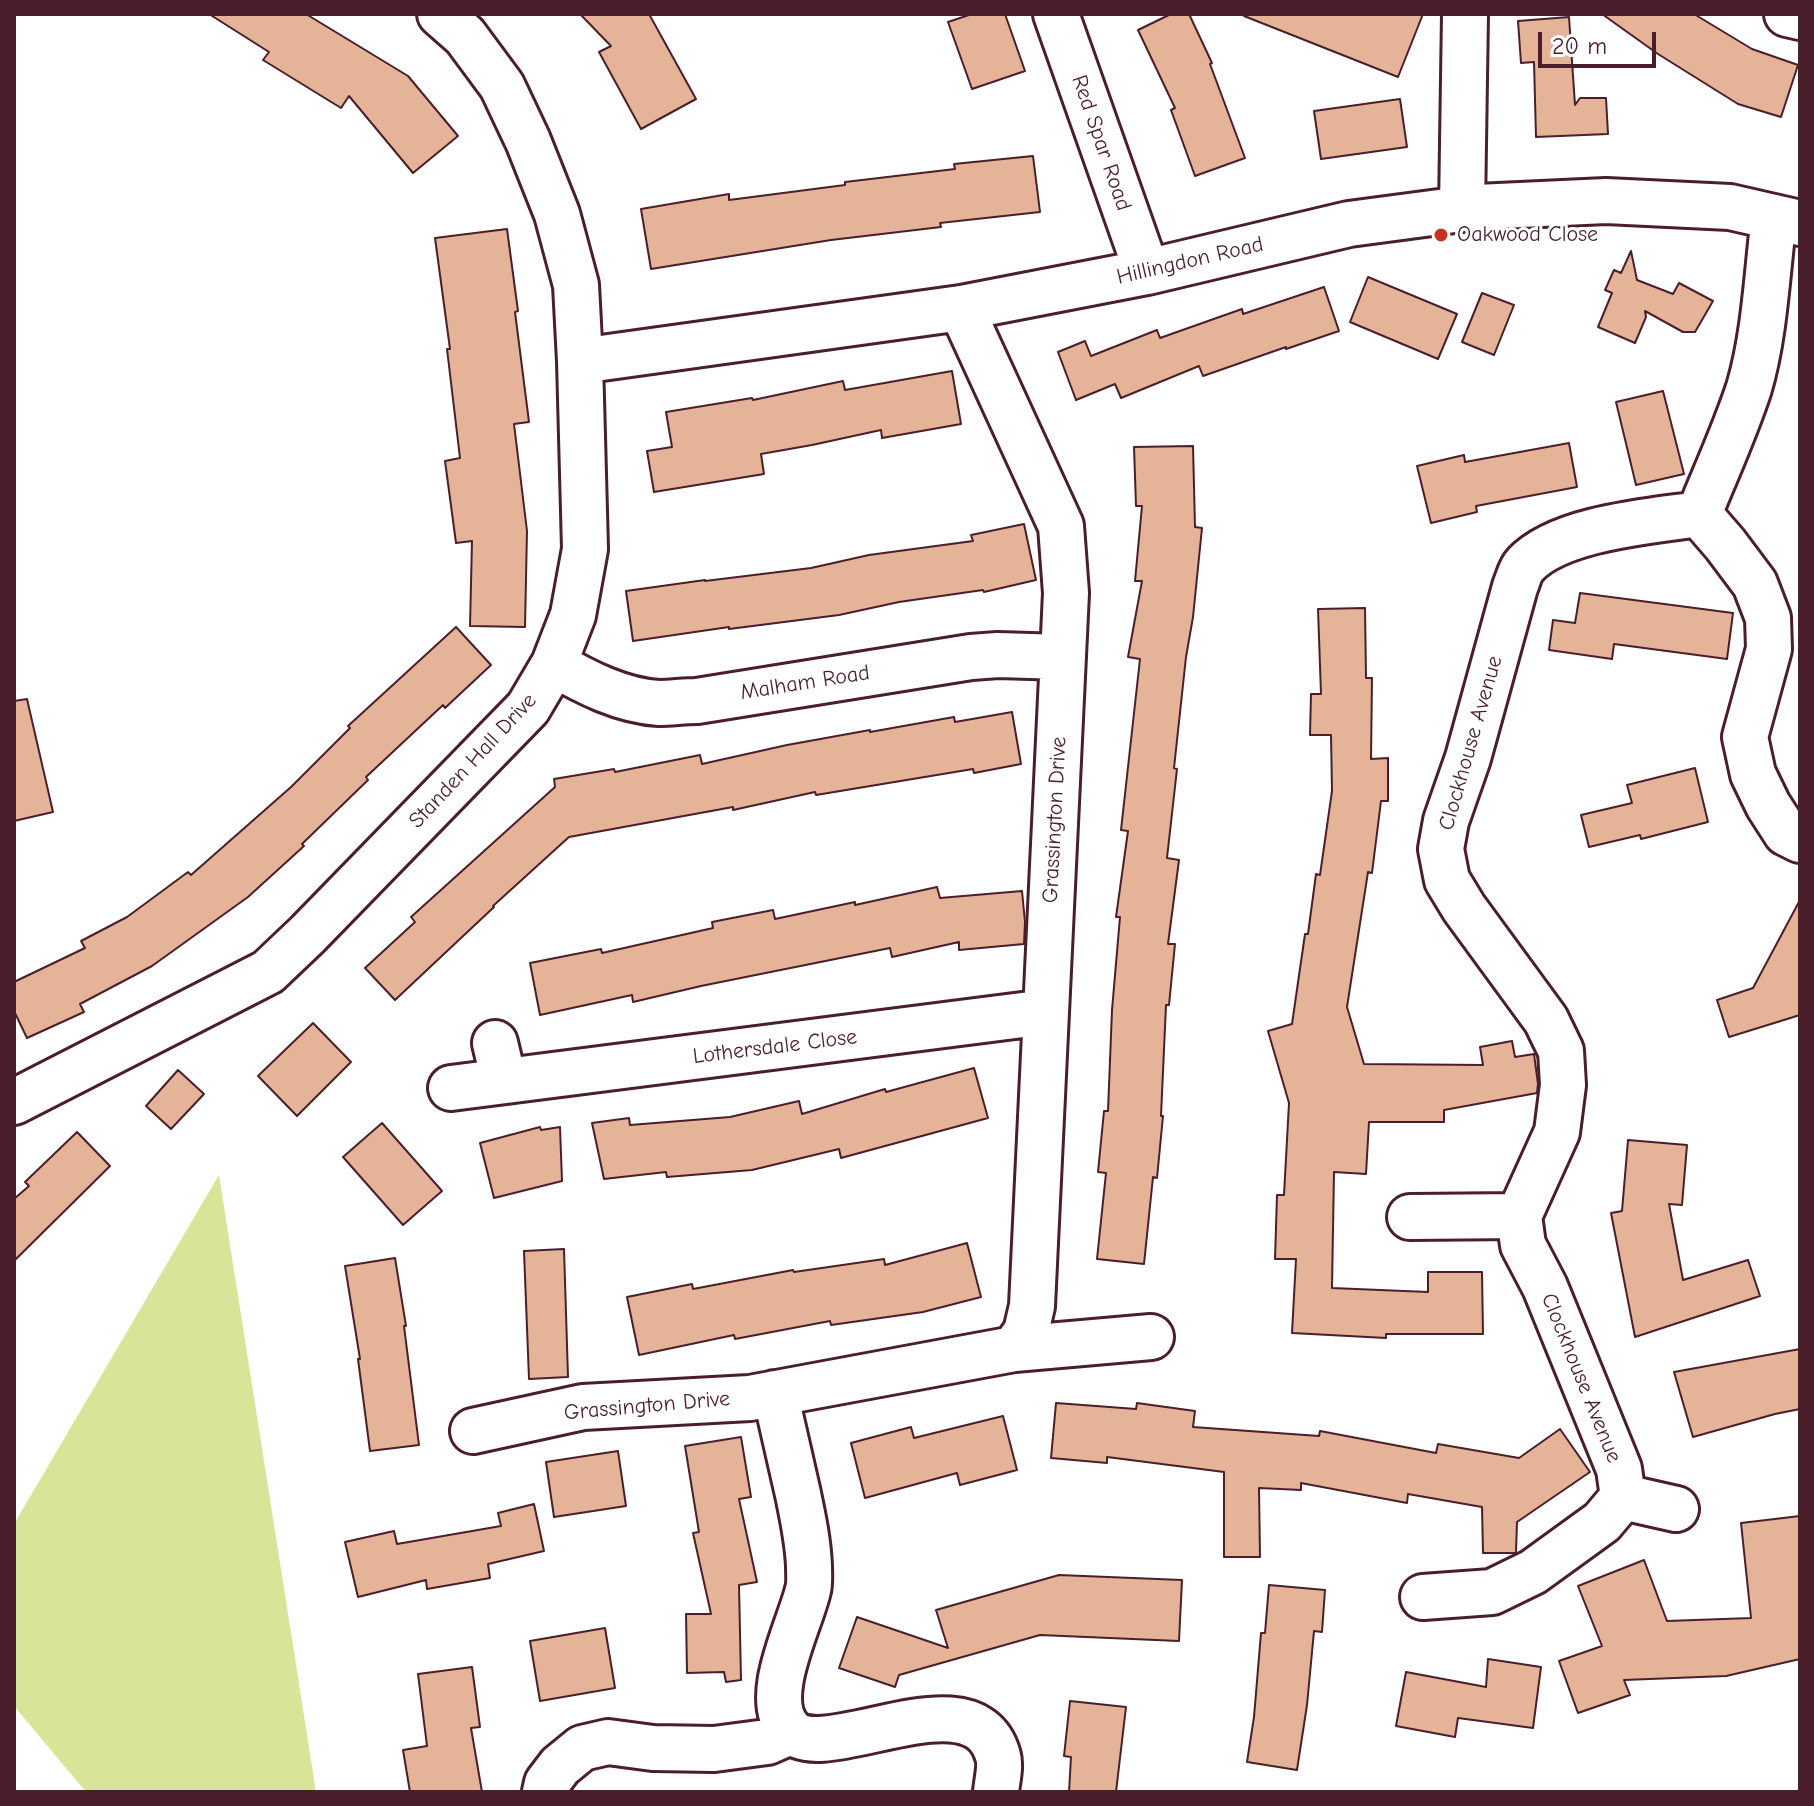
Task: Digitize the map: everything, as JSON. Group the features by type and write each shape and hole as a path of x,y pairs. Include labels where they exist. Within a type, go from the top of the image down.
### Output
{"street":[{"name":"Standen Hall Drive","path":"14,1102 268,972 528,708 554,664 573,615 585,549 576,285 552,200 502,86 465,36 440,14"},
{"name":"Red Spar Road","path":"1056,14 1147,272"},
{"path":"1462,209 1465,14"},
{"path":"1787,14 1800,17"},
{"name":"Hillingdon Road","path":"580,361 961,308 1147,272 1349,224 1462,209 1606,201 1730,207 1787,220"},
{"path":"1787,220 1749,386 1699,514 1755,584 1768,618 1769,649 1745,737 1753,774 1768,805 1786,833 1800,840"},
{"name":"Grassington Drive","path":"961,308 1061,526 1066,593 1032,1306 1026,1332 1014,1349"},
{"name":"Clockhouse Avenue","path":"1623,1497 1619,1469 1545,1287 1523,1245 1519,1216 1557,1132 1563,1085 1561,1051 1546,1020 1447,880 1441,849 1446,821 1468,758 1523,566 1546,547 1580,534 1699,514"},
{"name":"Malham Road","path":"554,664 587,683 658,703 697,701 971,657 1063,657"},
{"name":"Lothersdale Close","path":"451,1088 499,1062 1046,1012"},
{"path":"1410,1217 1519,1216"},
{"name":"Grassington Drive","path":"473,1431 583,1407 750,1398 1014,1349 1151,1337"},
{"path":"775,1393 808,1541 809,1588 788,1648 780,1685 780,1715 790,1732 810,1739 930,1720 954,1719 977,1726 991,1737 999,1759 996,1792"},
{"path":"1423,1597 1492,1592 1533,1572 1602,1522 1623,1497 1676,1509"},
{"path":"545,1792 547,1783 560,1766 582,1748 608,1742 653,1748 714,1749 767,1742 790,1732"}],"green space":[{"path":"219,1175 316,1792 86,1792 14,1706 14,1524"}],"building":[{"path":"209,14 306,14 408,76 458,136 413,173 349,96 341,108 263,60 269,52"},
{"path":"580,14 649,14 696,99 641,129 599,52 611,46"},
{"path":"972,14 1005,14 1025,71 972,89 948,22"},
{"path":"1171,14 1189,14 1212,63 1245,158 1195,176 1171,110 1175,108 1138,30"},
{"path":"1244,14 1423,14 1398,77"},
{"path":"1602,14 1694,14 1752,49 1798,65 1781,117 1738,104 1658,54"},
{"path":"1569,17 1575,105 1580,98 1606,98 1608,134 1536,137 1534,62 1521,63 1518,21"},
{"path":"1400,99 1407,147 1321,159 1314,111"},
{"path":"1033,156 1040,212 940,223 941,227 831,240 651,269 641,209 729,194 729,200 845,185 845,182 955,169 954,164"},
{"path":"507,229 529,422 514,424 527,531 525,627 470,626 472,541 456,543 445,461 460,458 435,238"},
{"path":"1631,251 1637,280 1673,294 1679,283 1713,301 1695,332 1683,332 1645,311 1646,317 1635,343 1598,327 1612,293 1605,290 1614,270 1621,273"},
{"path":"1368,277 1457,314 1438,359 1350,322"},
{"path":"1324,287 1339,331 1203,376 1199,366 1121,398 1115,384 1076,400 1058,352 1085,341 1091,356 1157,330 1160,338 1242,309 1243,314"},
{"path":"1482,293 1514,305 1494,355 1462,342"},
{"path":"952,371 961,424 882,438 881,430 761,454 764,474 654,492 647,451 672,447 666,412 753,400 843,381 845,390"},
{"path":"1663,391 1684,474 1636,485 1616,402"},
{"path":"1569,443 1577,487 1476,506 1477,512 1431,523 1417,466 1464,455 1465,462"},
{"path":"1193,446 1195,527 1202,528 1174,768 1177,769 1167,858 1179,860 1168,944 1175,944 1169,1005 1166,1005 1163,1116 1157,1178 1153,1177 1144,1264 1097,1259 1106,1173 1098,1172 1104,1111 1108,1111 1120,917 1116,917 1128,831 1121,830 1140,659 1128,657 1142,581 1135,581 1142,506 1136,506 1134,447"},
{"path":"1024,524 1036,580 984,592 899,602 839,615 633,641 626,591 811,568 869,555 973,541 971,535"},
{"path":"1580,593 1733,613 1727,659 1614,644 1612,659 1549,650 1553,620 1575,623"},
{"path":"1365,608 1366,678 1372,678 1371,759 1388,758 1388,801 1381,801 1372,873 1368,872 1347,1007 1364,1064 1483,1065 1480,1047 1512,1041 1515,1057 1534,1054 1538,1084 1537,1093 1444,1110 1444,1122 1369,1122 1366,1174 1334,1172 1332,1288 1428,1292 1428,1272 1482,1272 1483,1334 1386,1334 1386,1338 1292,1333 1296,1259 1275,1259 1277,1195 1284,1195 1289,1103 1268,1031 1292,1024 1305,934 1308,934 1316,874 1320,875 1332,791 1331,735 1310,735 1311,694 1321,694 1318,609"},
{"path":"456,627 491,665 366,777 368,780 302,844 304,846 248,897 152,966 80,1004 84,1012 27,1038 14,1011 14,982 85,948 81,941 127,917 188,872 191,875 291,787 350,728 348,726"},
{"path":"27,699 53,812 14,821 14,701"},
{"path":"1012,712 1021,764 816,795 815,792 733,810 733,807 569,837 395,1000 365,968 415,922 411,917 555,787 554,779 614,769 615,772 700,755 702,764 870,730 954,717 955,722"},
{"path":"1695,768 1708,822 1641,839 1640,835 1589,847 1581,815 1632,803 1627,785"},
{"path":"937,887 940,898 1022,891 1024,944 959,950 959,942 892,957 890,948 633,1002 632,995 540,1015 530,963 601,949 602,953 713,928 712,922 773,910 775,919"},
{"path":"1800,900 1800,1015 1729,1037 1717,1000 1753,988"},
{"path":"313,1023 351,1062 297,1116 258,1076"},
{"path":"974,1068 988,1118 841,1158 839,1149 752,1170 667,1177 666,1172 604,1179 592,1123 629,1118 630,1125 730,1117 799,1101 802,1114 885,1089 886,1092"},
{"path":"178,1070 204,1094 171,1129 146,1106"},
{"path":"382,1123 442,1191 403,1225 343,1157"},
{"path":"540,1127 541,1130 560,1127 562,1181 494,1198 480,1143"},
{"path":"77,1132 110,1166 14,1261 14,1199 29,1186 25,1182"},
{"path":"1628,1140 1687,1145 1682,1205 1669,1204 1683,1280 1748,1260 1760,1296 1635,1337 1611,1213 1622,1211"},
{"path":"967,1243 981,1297 923,1312 831,1325 830,1321 735,1339 734,1335 639,1355 627,1297 692,1284 693,1289 793,1270 884,1259 885,1265"},
{"path":"564,1249 568,1377 529,1379 524,1251"},
{"path":"395,1258 419,1445 370,1451 360,1359 345,1266"},
{"path":"1800,1349 1800,1409 1693,1437 1674,1372"},
{"path":"1056,1403 1136,1409 1137,1403 1195,1411 1193,1427 1319,1436 1320,1431 1436,1453 1438,1444 1519,1458 1560,1429 1590,1472 1517,1522 1516,1553 1483,1553 1482,1507 1408,1494 1407,1503 1301,1483 1301,1490 1259,1488 1260,1557 1224,1557 1224,1472 1107,1457 1107,1463 1051,1458"},
{"path":"1003,1416 1017,1470 960,1485 957,1473 865,1498 851,1443 911,1427 914,1438"},
{"path":"741,1437 751,1497 739,1499 757,1582 739,1585 741,1680 726,1682 724,1672 687,1673 686,1614 711,1614 693,1533 699,1532 685,1446"},
{"path":"618,1451 626,1506 554,1517 546,1462"},
{"path":"534,1504 544,1551 488,1564 490,1578 427,1589 426,1580 358,1597 345,1542 394,1531 397,1544 501,1526 498,1513"},
{"path":"1800,1516 1800,1659 1726,1676 1624,1680 1630,1695 1578,1713 1559,1661 1602,1646 1578,1586 1644,1560 1667,1621 1751,1618 1741,1523"},
{"path":"1059,1575 1182,1580 1179,1641 1040,1635 899,1675 895,1687 839,1668 857,1617 948,1648 936,1610"},
{"path":"1269,1585 1325,1590 1322,1632 1314,1631 1297,1770 1247,1762"},
{"path":"605,1628 615,1688 540,1701 530,1641"},
{"path":"1488,1659 1541,1667 1533,1728 1458,1718 1455,1737 1396,1726 1406,1672 1486,1687"},
{"path":"472,1667 480,1727 471,1728 482,1792 410,1792 403,1750 427,1746 418,1674"},
{"path":"1070,1701 1126,1707 1116,1792 1069,1792 1071,1757 1064,1756"}],"place":[{"name":"Oakwood Close","path":"1441,235"}]}
